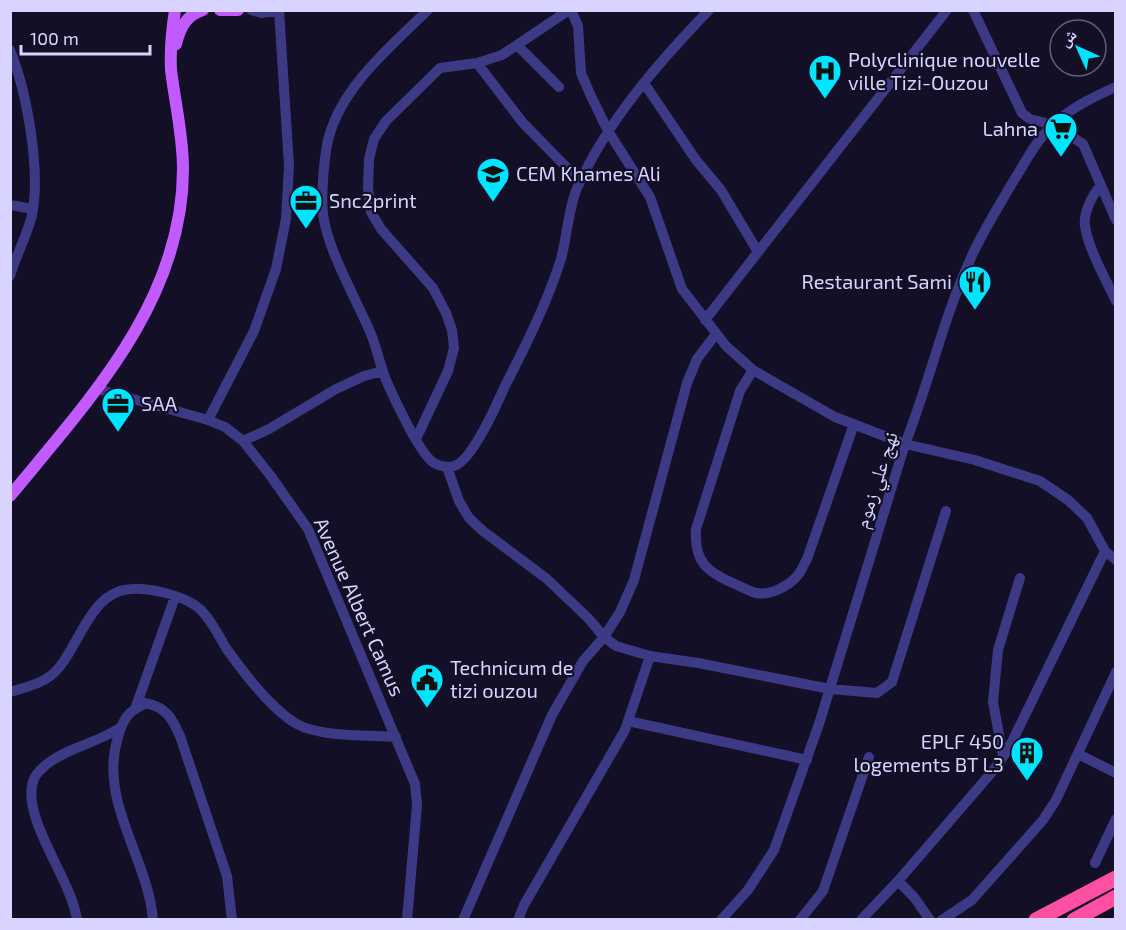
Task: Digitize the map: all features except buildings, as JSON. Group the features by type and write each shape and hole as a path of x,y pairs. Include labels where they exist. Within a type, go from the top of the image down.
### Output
{"highway":[{"path":"1036,920 1116,878"},
{"path":"1074,920 1116,897"}],"main road":[{"path":"171,68 183,22 195,12 203,10"},
{"path":"220,10 237,10"},
{"path":"10,496 16,481 97,389 140,321 160,284 171,254 182,201 183,168 181,133 171,68 173,15"}],"street":[{"path":"428,10 377,60 338,111 328,141 323,189 324,220 333,248 373,337 383,371 416,439 432,463 447,467 457,466 467,457 487,423 525,346 562,256 576,189 608,131 644,83 709,10"},
{"path":"416,439 448,371 454,348 452,330 433,288 381,228 371,212 368,188 369,159 374,139 386,121 440,68 477,63 502,55 570,10 578,26 581,72 608,131 650,197 681,289 726,346 753,370 835,417 905,444 975,460 1040,481 1068,500 1087,518 1105,551 1116,560"},
{"path":"705,320 947,10"},
{"path":"973,10 1022,113 1030,119 1054,125 1083,144 1116,220"},
{"path":"208,420 254,331 276,269 286,219 289,165 279,11 256,11"},
{"path":"518,46 559,87"},
{"path":"10,50 17,67 30,134 35,193 33,209 10,276"},
{"path":"477,63 523,123 580,181"},
{"path":"644,83 696,160 721,190 758,252"},
{"name":"نهج علي زموم","path":"720,920 748,890 774,850 830,689 905,444 970,258 1034,149 1054,125 1069,112 1116,87"},
{"path":"1100,187 1095,191 1084,224 1095,256 1116,301"},
{"path":"10,205 33,209"},
{"path":"463,920 552,715 583,661 620,612 634,580 687,383 697,359 716,334"},
{"path":"753,370 740,391 696,529 695,542 698,555 707,570 718,577 757,593 771,592 798,576 807,559 854,424"},
{"path":"243,441 269,429 336,389 364,376 383,371"},
{"name":"Avenue Albert Camus","path":"97,389 208,420 225,428 243,441 308,529 415,784 417,805 407,920"},
{"path":"447,467 459,501 469,518 547,579 603,636 616,646 650,656 830,689 877,693 892,682 946,511"},
{"path":"861,920 898,881 992,772 1003,756 1105,551"},
{"path":"1003,756 993,702 998,650 1020,578"},
{"path":"10,692 49,677 59,667 83,627 104,601 117,591 129,588 148,588 191,603 202,611 234,659 269,700 300,726 321,732 396,737"},
{"path":"135,710 175,597"},
{"path":"518,920 524,905 628,721 650,656"},
{"path":"942,920 972,900 1043,820 1056,800 1116,672"},
{"path":"153,920 144,881 114,789 116,745 121,727 130,713 145,703 158,705 171,716 180,736 227,876 232,920"},
{"path":"628,721 807,760"},
{"path":"77,920 67,890 39,825 32,801 32,785 36,774 48,763 68,752 105,738 121,727"},
{"path":"1078,754 1116,773"},
{"path":"800,920 823,891 869,758"},
{"path":"1095,863 1116,819"},
{"path":"898,881 914,897 930,920"}],"place":[{"name":"Polyclinique nouvelle ville Tizi-Ouzou","path":"825,100"},
{"name":"Lahna","path":"1061,158"},
{"name":"CEM Khames Ali","path":"493,203"},
{"name":"Snc2print","path":"306,230"},
{"name":"Restaurant Sami","path":"975,311"},
{"name":"SAA","path":"118,433"},
{"name":"Technicum de tizi ouzou","path":"427,709"},
{"name":"EPLF 450 logements BT L3","path":"1027,782"}]}
